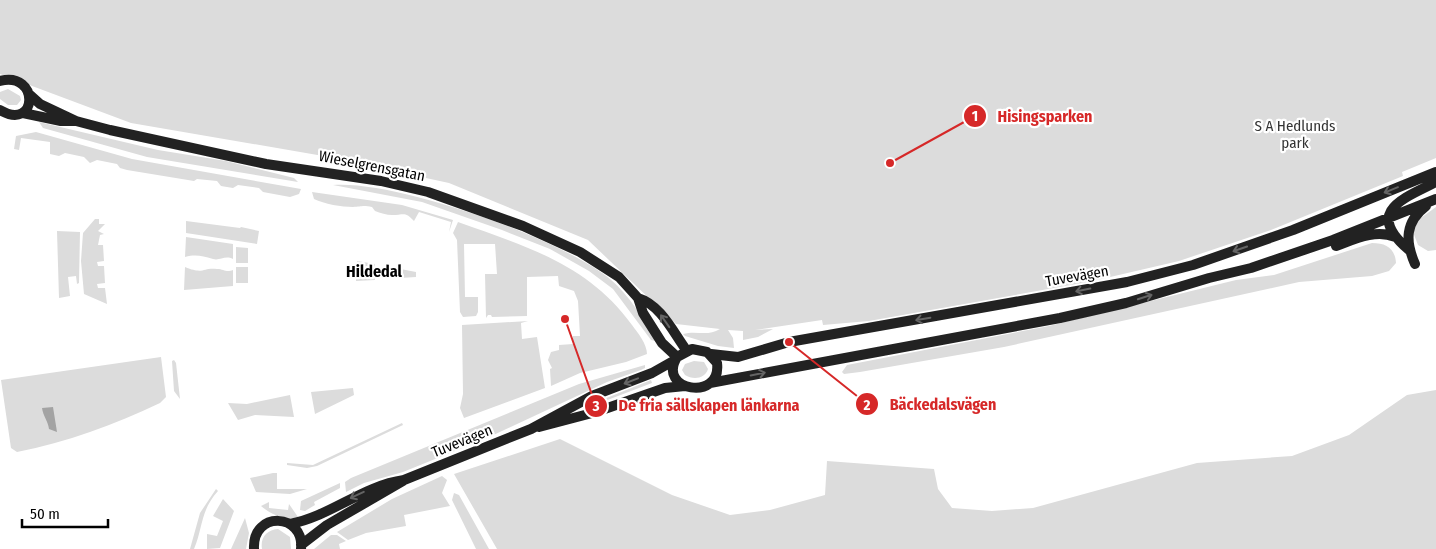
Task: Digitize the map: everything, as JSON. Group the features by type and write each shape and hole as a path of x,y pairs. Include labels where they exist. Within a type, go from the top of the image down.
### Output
{"main road":[{"name":"Wieselgrensgatan","path":"0,81 16,82 25,88 40,104 76,121 266,164 381,181 428,192 523,226 580,252 618,277 638,298 643,313 662,344 676,358"},
{"path":"23,113 30,106 30,95"},
{"name":"Wieselgrensgatan","path":"0,110 10,114 23,113 61,121 76,121"},
{"name":"Tuvevägen","path":"290,524 298,533 301,547 327,525 404,480 531,429 584,400 652,373 687,351 698,349 711,354 738,357 789,342 1127,282 1193,265 1252,245 1436,172"},
{"path":"1395,237 1389,213 1396,204 1436,182"},
{"path":"1414,264 1409,250 1410,224 1413,217 1434,200"},
{"name":"Tuvevägen","path":"531,429 596,412 666,388 702,387 710,383 1060,318 1126,303 1209,278 1251,268 1333,240 1434,200"},
{"path":"1251,268 1280,264 1371,235 1383,233 1395,237 1409,250"},
{"name":"Wieselgrensgatan","path":"638,298 649,301 687,351"},
{"path":"710,383 718,368 716,360 711,354"},
{"path":"676,358 673,371 675,376 685,386"},
{"name":"Tuvevägen","path":"254,549 254,537 262,526 275,521 290,524 312,519 358,494 386,483 404,480"}],"green space":[{"name":"S A Hedlunds park","path":"0,0 1436,0 1436,158 1402,172 1403,176 1271,230 1179,261 1093,281 869,321 823,325 822,320 755,330 773,329 758,337 743,340 743,331 728,330 733,338 734,348 718,346 685,336 683,334 711,333 720,329 676,324 588,240 449,183 329,157 131,123 0,74"},
{"path":"8,89 20,96 21,100 17,105 8,105 0,99 0,92"},
{"path":"39,122 158,150 226,161 294,178 298,182 147,157 43,128"},
{"path":"36,132 132,159 301,189 299,194 290,197 263,192 259,188 238,185 233,188 221,186 217,181 197,179 194,181 127,170 120,168 117,164 97,160 90,163 84,157 65,153 59,156 50,154 50,142 21,138 19,150 14,149 16,136"},
{"path":"333,185 361,186 397,192 436,202 518,230 555,247 587,263 610,279 636,308 655,341 651,340 613,289 589,271 550,249 422,202"},
{"path":"312,192 402,205 453,220 449,232 451,222 419,212 414,221 406,215 386,214 375,211 372,207 333,205 314,199"},
{"path":"1436,207 1436,250 1428,251 1418,245 1413,232 1418,220"},
{"path":"95,219 99,219 99,224 105,224 98,231 104,234 100,235 98,245 103,245 104,261 97,262 98,266 104,266 105,283 97,284 98,288 105,288 107,304 84,294 81,261 83,233"},
{"path":"186,221 241,227 259,231 257,244 186,233"},
{"path":"458,222 531,249 575,272 615,304 639,335 646,346 647,354 626,362 580,373 551,386 550,369 552,368 548,360 551,352 559,350 559,345 573,344 573,336 580,336 578,301 574,291 559,286 558,276 527,277 527,316 492,317 488,315 486,318 485,274 497,274 495,244 464,244 465,297 478,297 478,312 476,316 463,317 460,312 457,240 453,233"},
{"path":"57,231 80,232 79,283 77,284 76,276 68,277 70,296 59,298"},
{"path":"186,237 233,244 233,259 216,259 202,256 185,257"},
{"path":"1372,243 1385,245 1392,250 1396,263 1389,271 1372,276 1299,282 1004,347 860,372 844,374 842,372 847,365 1049,326 1236,280 1274,275"},
{"path":"236,247 248,248 248,263 236,263"},
{"path":"357,261 375,264 375,280 356,281"},
{"path":"385,266 416,272 416,277 384,279"},
{"path":"185,267 200,271 212,269 233,270 233,286 184,290"},
{"path":"236,267 248,267 248,283 236,283"},
{"path":"528,321 521,323 522,339 537,337 545,388 464,418 460,408 463,394 462,325"},
{"path":"161,357 166,397 160,403 108,426 72,438 17,452 11,448 1,380"},
{"path":"174,360 176,363 180,399 174,391 172,361"},
{"path":"694,361 704,362 708,369 702,377 688,377 682,370 685,364"},
{"path":"645,365 645,368 641,370 607,382 487,438 403,472 364,483 346,492 345,482 351,478 579,384"},
{"path":"651,380 652,383 597,404 599,401"},
{"path":"353,388 354,395 315,414 311,392"},
{"path":"1436,390 1436,549 497,549 454,474 560,439 672,495 730,515 770,510 825,495 827,461 934,469 938,489 952,508 992,511 1033,508 1197,463 1292,456 1349,435 1407,395"},
{"path":"290,395 294,417 255,415 238,420 228,403 247,404"},
{"path":"402,423 403,425 317,466 307,468 287,465 287,463 313,465"},
{"path":"277,473 277,489 307,489 290,494 256,492 250,478"},
{"path":"442,476 447,480 442,493 450,506 404,515 406,526 366,533 348,540 337,532 392,499"},
{"path":"340,483 340,488 314,502 315,505 305,511 300,510 301,501"},
{"path":"216,489 218,491 212,498 205,513 194,549 190,549 200,513"},
{"path":"454,493 459,495 489,549 476,549 452,500"},
{"path":"223,499 234,511 220,548 207,549 207,534 217,536 223,521 213,516"},
{"path":"269,502 269,508 288,510 289,504 298,517 278,516 261,506"},
{"path":"245,518 249,533 246,549 231,549"},
{"path":"278,529 290,537 291,549 262,549 262,541 265,535"},
{"path":"331,535 337,535 346,541 339,544 340,549 314,549"}],"shaded area":[{"path":"53,407 57,432 49,429 42,408"}],"place":[{"name":"Hisingsparken","path":"890,163"},
{"name":"De fria sällskapen länkarna","path":"565,319"},
{"name":"Bäckedalsvägen","path":"789,342"}],"district":[{"name":"Hildedal","path":"374,271"}]}
